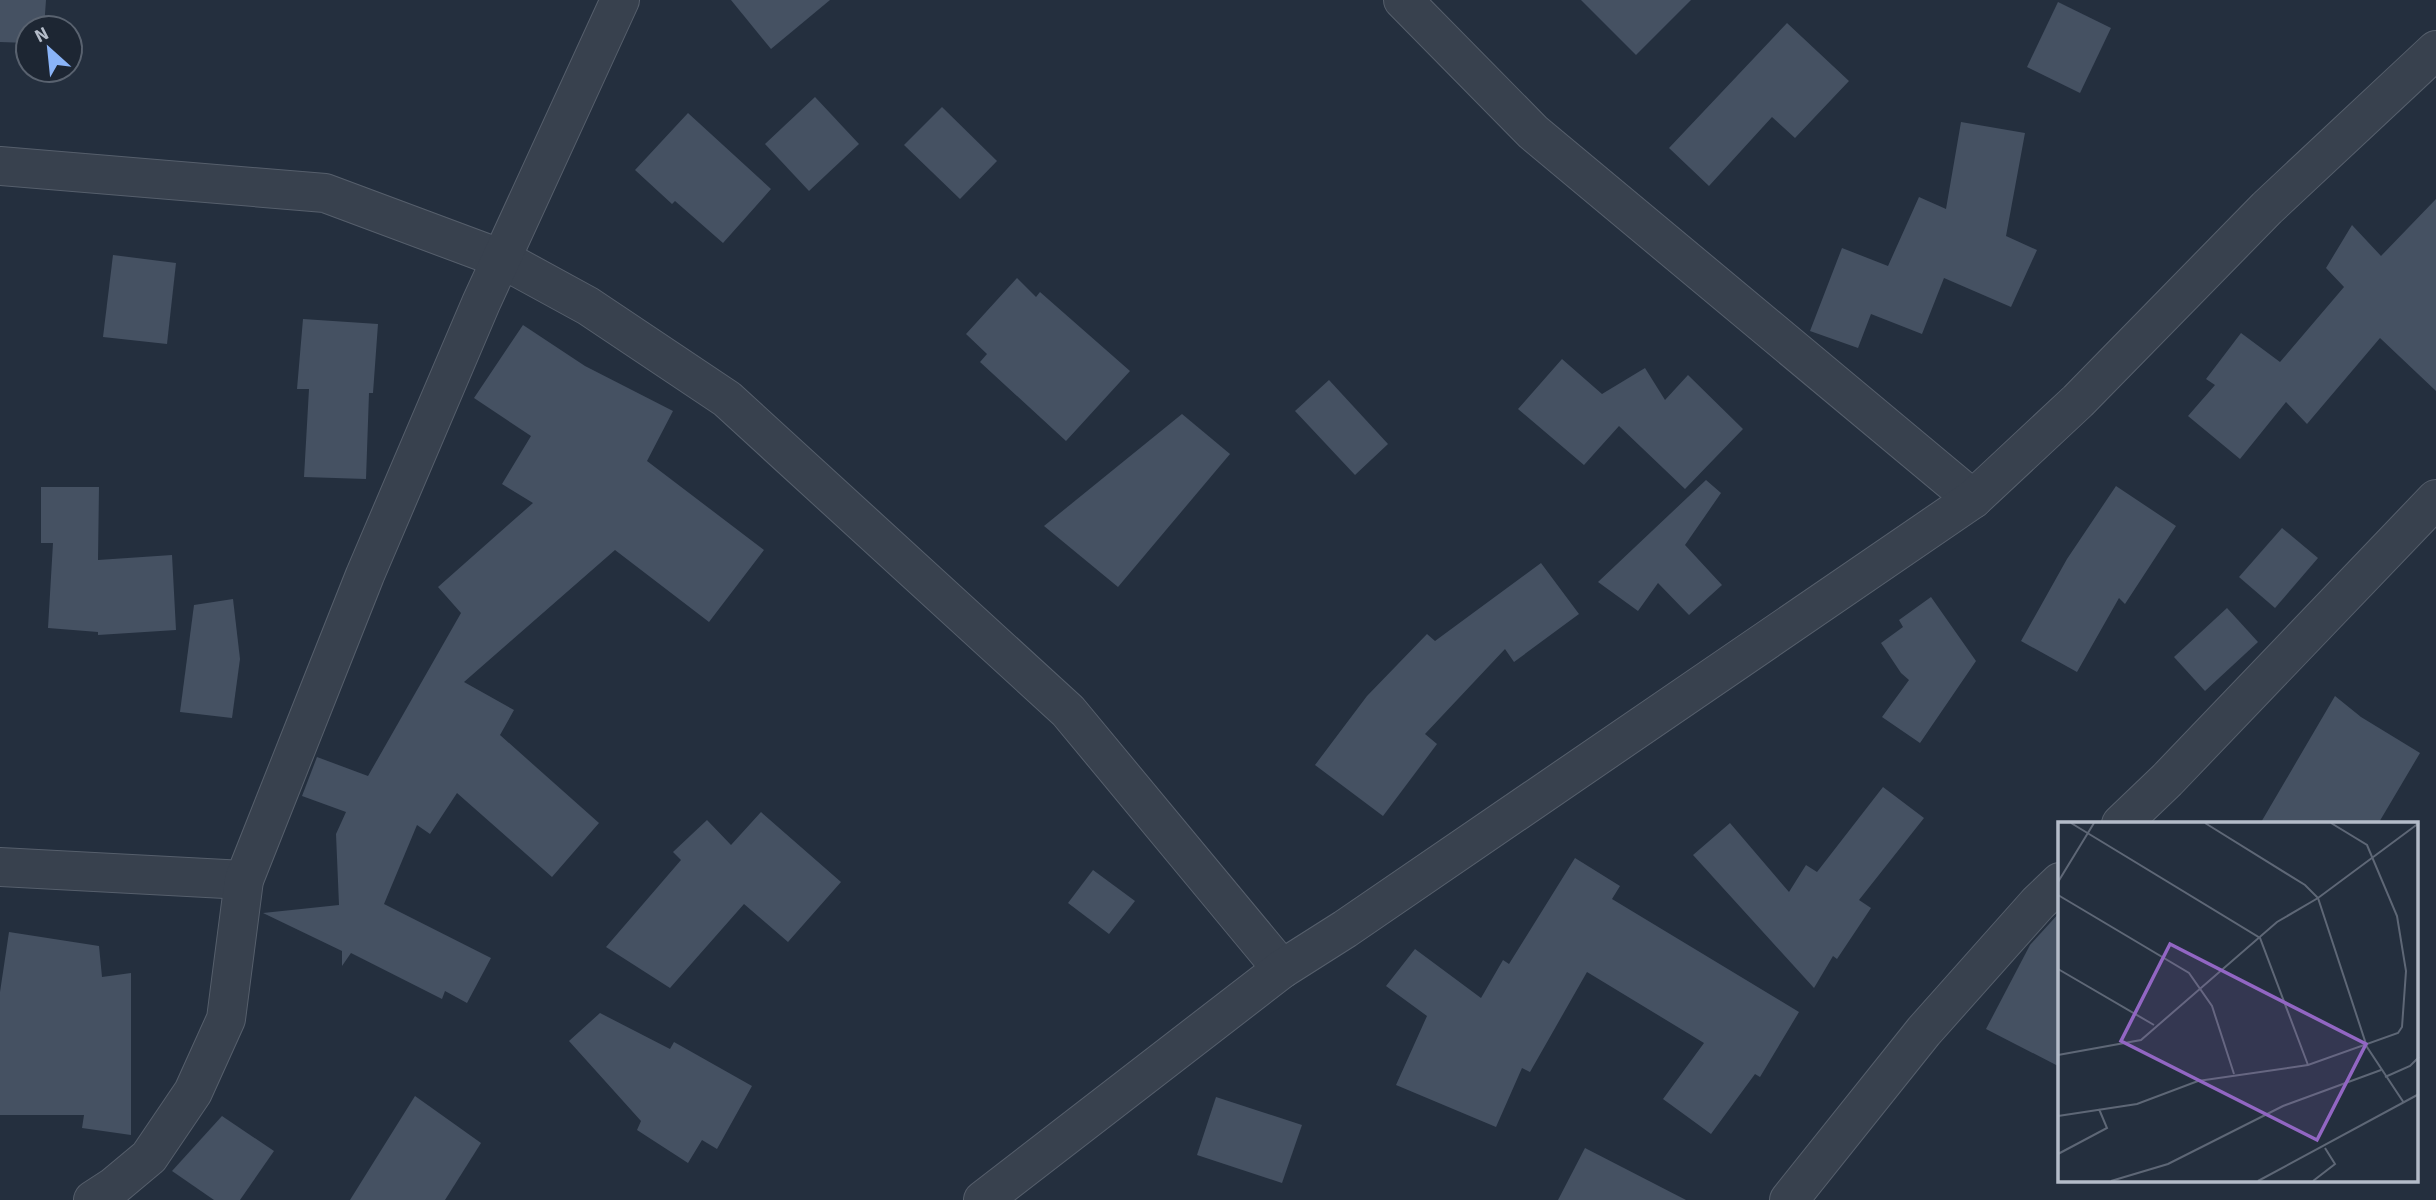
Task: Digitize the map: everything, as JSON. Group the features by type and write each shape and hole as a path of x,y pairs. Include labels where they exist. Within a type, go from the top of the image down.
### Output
{"street":[{"path":"93,1200 149,1157 193,1091 226,1019 244,880 365,575 502,259 620,0"},
{"path":"1403,0 1533,132 1973,499"},
{"path":"982,1200 1282,969 1357,921 1973,499 2078,401 2267,208 2436,50"},
{"path":"0,166 325,193 502,259 588,306 727,400 1068,710 1282,969"},
{"path":"2123,822 2167,780 2436,499"},
{"path":"0,867 244,880"},
{"path":"1789,1200 1924,1031 2038,902 2058,884"}],"building":[{"path":"0,0 46,0 45,14 14,14 14,42 0,42"},
{"path":"731,0 830,0 771,49"},
{"path":"1581,0 1691,0 1636,55"},
{"path":"2058,2 2111,28 2080,93 2027,67"},
{"path":"1787,23 1849,81 1795,138 1772,117 1709,186 1669,148"},
{"path":"815,97 859,144 809,191 765,144"},
{"path":"942,107 997,161 960,199 904,145"},
{"path":"688,113 771,189 723,243 675,201 672,204 635,170"},
{"path":"1961,122 2025,133 2006,236 2037,250 2011,307 1944,278 1922,334 1871,314 1858,348 1810,331 1842,248 1888,266 1919,197 1946,209"},
{"path":"2436,199 2436,391 2380,338 2307,424 2286,402 2240,459 2188,416 2215,385 2206,379 2241,333 2280,362 2344,287 2326,268 2352,225 2381,256"},
{"path":"113,255 176,263 167,344 103,337"},
{"path":"1017,278 1036,297 1040,292 1130,371 1066,441 980,362 987,354 966,334"},
{"path":"303,319 378,324 373,393 369,393 366,479 304,477 309,389 297,389"},
{"path":"523,325 585,366 673,411 647,461 764,550 709,622 615,550 464,682 514,710 500,735 599,823 552,877 457,793 430,834 417,825 384,904 491,958 467,1003 445,991 442,999 351,953 342,966 342,951 263,913 339,905 336,834 346,812 302,796 317,757 368,776 461,613 438,587 533,503 502,484 531,436 474,398"},
{"path":"1562,359 1602,394 1645,368 1665,400 1688,375 1743,429 1685,489 1619,426 1584,465 1518,409"},
{"path":"1329,380 1388,444 1355,475 1295,411"},
{"path":"1182,414 1230,454 1118,587 1044,526"},
{"path":"1706,480 1721,493 1685,545 1722,585 1689,615 1658,583 1638,611 1598,582"},
{"path":"2116,486 2176,526 2125,604 2119,598 2077,672 2021,641 2067,559"},
{"path":"41,487 99,487 98,560 172,555 176,630 98,635 98,632 48,628 53,543 41,543"},
{"path":"2282,528 2318,558 2275,608 2239,577"},
{"path":"1541,563 1579,614 1514,662 1505,649 1425,734 1437,744 1383,816 1315,765 1367,696 1427,634 1435,641"},
{"path":"1931,597 1976,661 1920,743 1882,717 1909,680 1901,673 1881,643 1903,627 1899,620"},
{"path":"233,599 240,659 232,718 180,712 194,605"},
{"path":"2227,608 2258,642 2205,691 2174,657"},
{"path":"2335,696 2361,717 2420,753 2379,822 2261,822"},
{"path":"1883,787 1924,818 1859,900 1871,908 1837,959 1833,956 1814,988 1693,855 1730,823 1789,892 1806,865 1817,872"},
{"path":"761,812 841,882 788,942 744,904 670,988 606,947 681,860 673,852 707,820 731,845"},
{"path":"1575,858 1620,886 1612,899 1799,1012 1760,1077 1755,1074 1711,1134 1663,1099 1704,1043 1587,972 1530,1072 1522,1068 1496,1127 1396,1085 1427,1016 1386,986 1415,949 1481,998 1503,960 1509,964"},
{"path":"1093,870 1135,901 1109,934 1068,903"},
{"path":"2058,914 2058,1066 1986,1029 2030,945"},
{"path":"9,932 99,946 102,977 131,973 131,1135 82,1128 84,1115 0,1115 0,992"},
{"path":"600,1013 670,1049 674,1042 752,1086 717,1149 702,1140 688,1163 637,1130 641,1121 569,1041"},
{"path":"415,1096 481,1143 445,1200 350,1200"},
{"path":"1216,1097 1302,1125 1282,1183 1197,1155"},
{"path":"222,1116 274,1151 240,1200 214,1200 172,1171"},
{"path":"1585,1148 1686,1200 1558,1200"}]}
